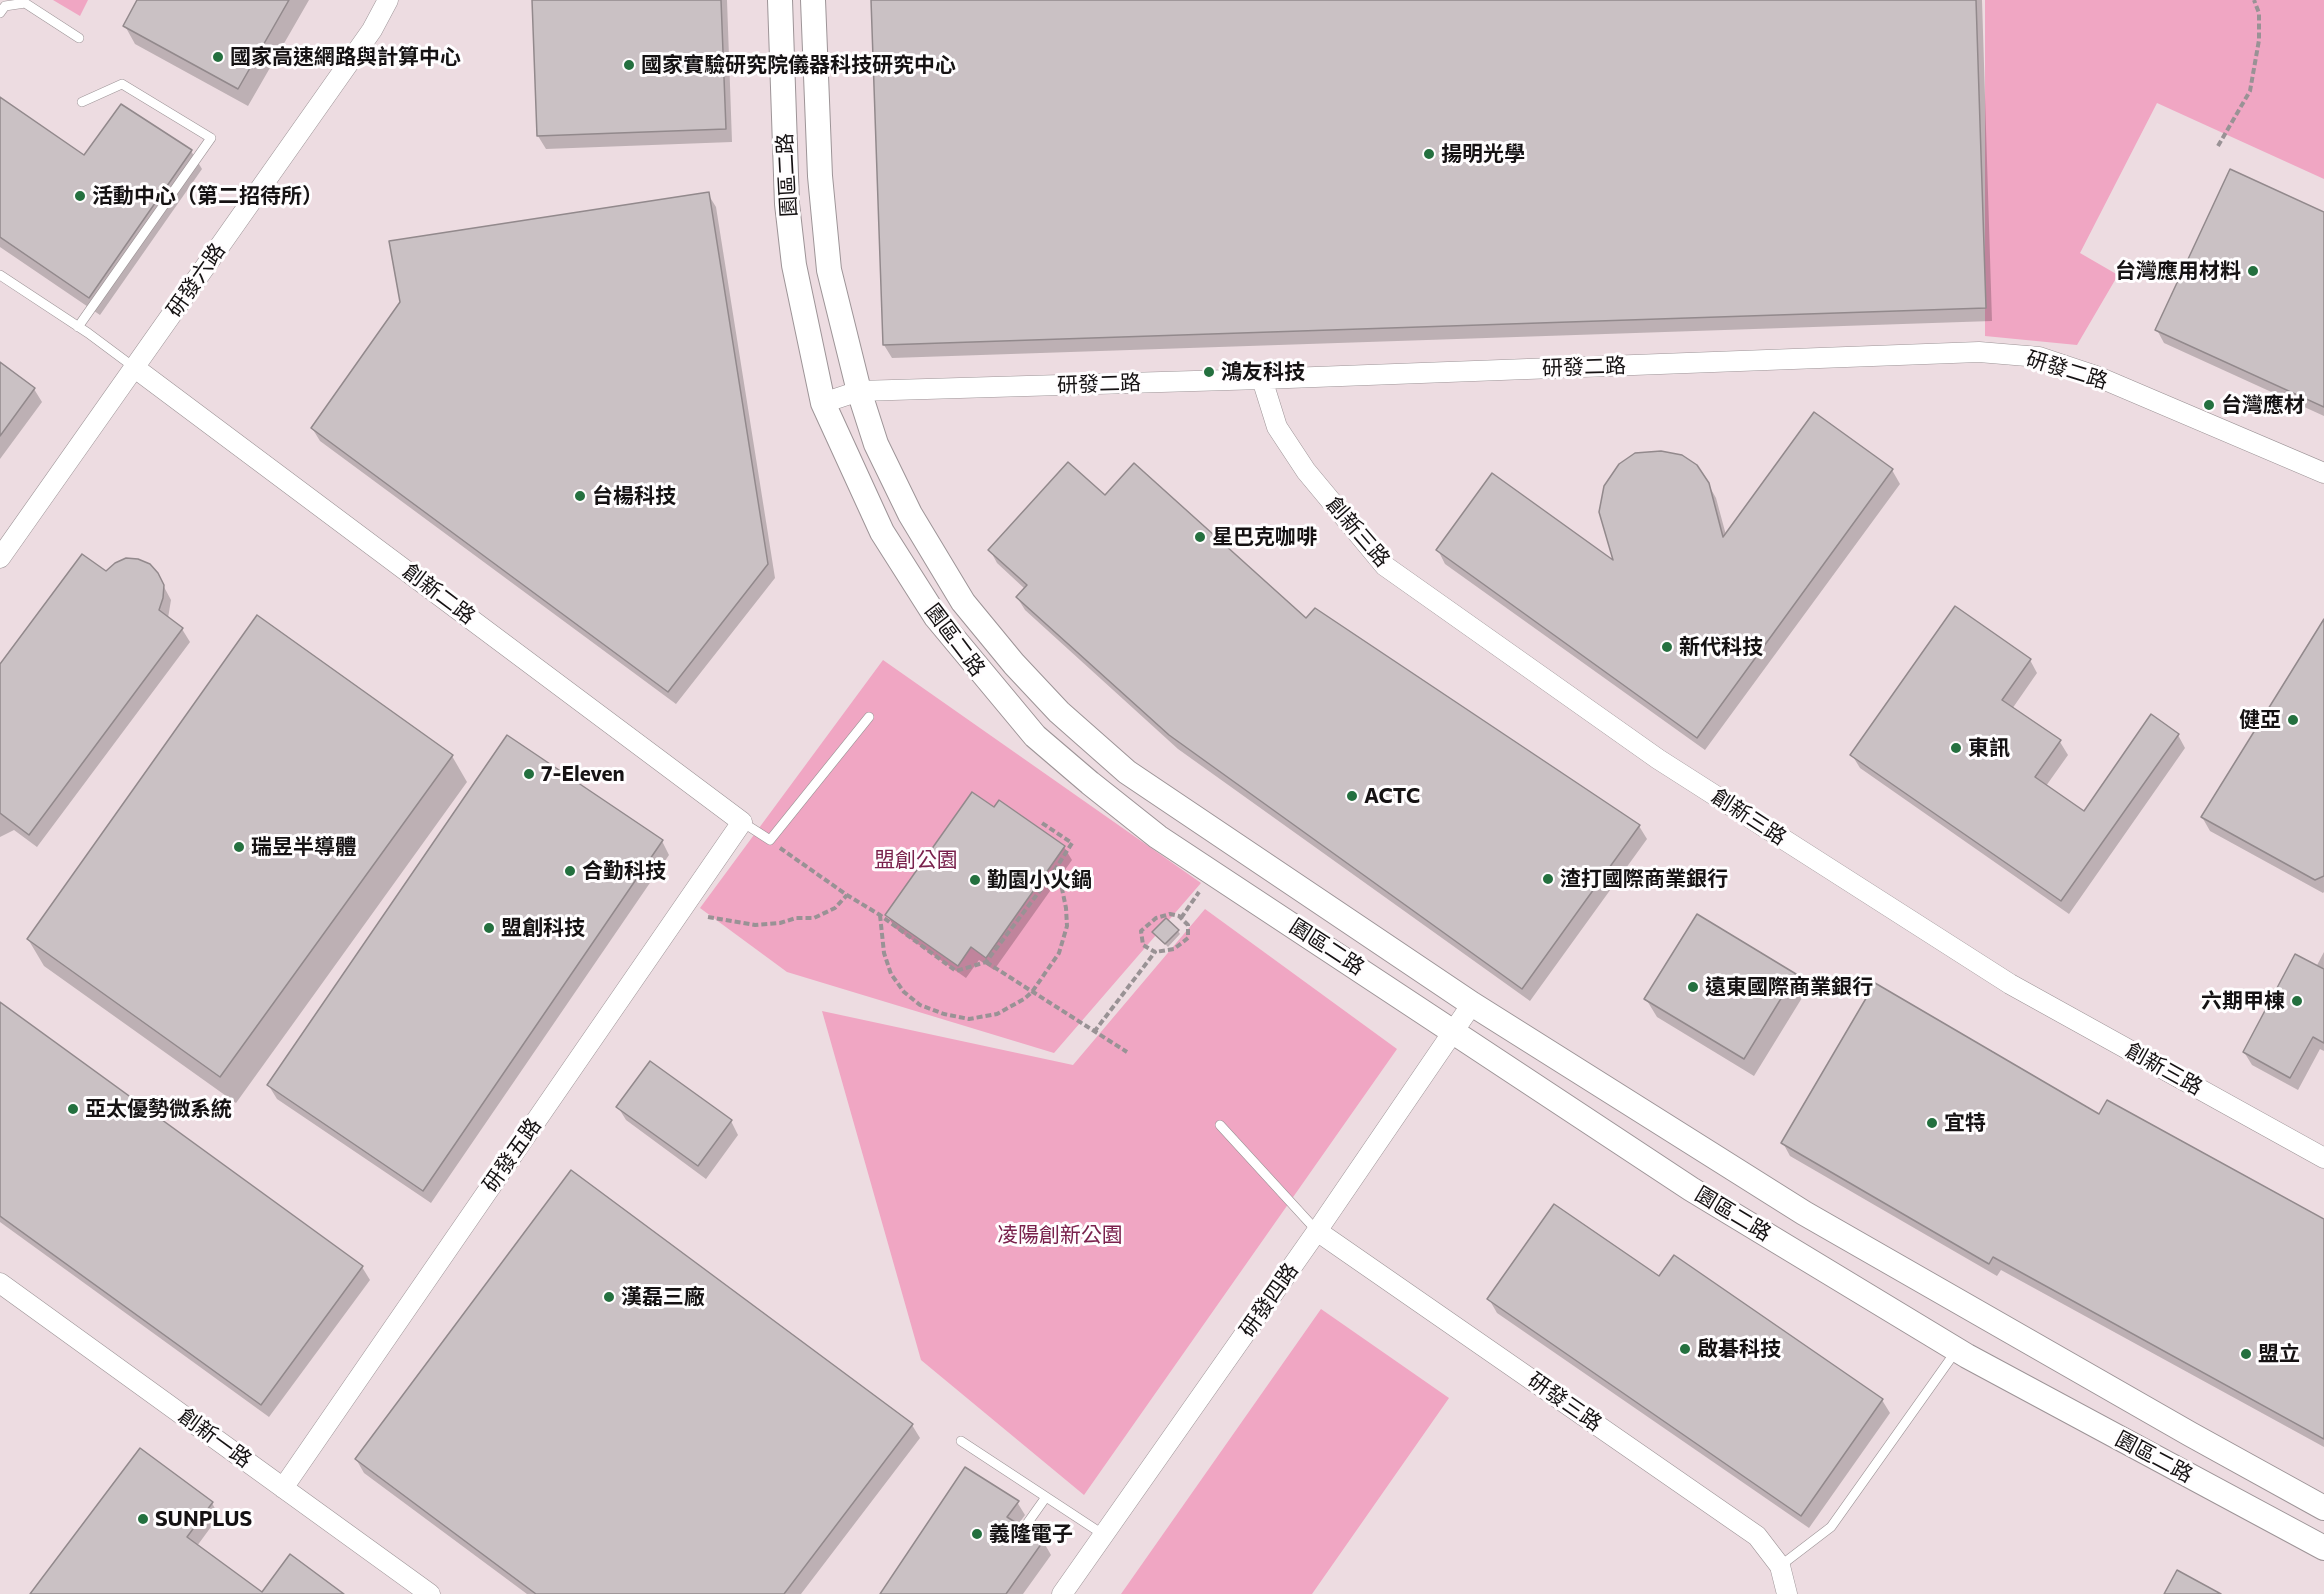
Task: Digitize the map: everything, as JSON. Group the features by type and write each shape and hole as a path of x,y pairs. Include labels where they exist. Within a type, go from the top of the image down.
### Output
{"street":[{"name":"研發六路","path":"0,558 372,30 388,0"},
{"name":"園區二路","path":"780,0 789,224 794,265 823,403 888,542 936,617 1035,736 1158,837 1691,1189 1957,1350 2324,1548"},
{"name":"園區二路","path":"813,0 820,176 830,270 859,391 876,444 905,504 963,602 1014,664 1059,712 1127,772 1472,1004 1804,1213 2324,1508"},
{"name":"研發二路","path":"823,403 859,391 1262,380 1979,352 2039,357 2096,376 2324,473"},
{"name":"創新二路","path":"135,368 742,822"},
{"name":"創新三路","path":"1262,380 1277,427 1306,471 1385,566 1658,759 2010,984 2324,1158"},
{"name":"研發五路","path":"283,1488 742,822"},
{"name":"研發四路","path":"1062,1594 1317,1231 1472,1004"},
{"name":"研發三路","path":"1317,1231 1757,1536 1780,1566 1787,1594"},
{"name":"創新一路","path":"0,1283 430,1594"}],"lane":[{"path":"0,13 5,6 25,3 79,38"},
{"path":"78,327 212,138 122,84 82,102"},
{"path":"0,275 135,368"},
{"path":"742,822 770,840 869,717"},
{"path":"1220,1125 1317,1231"},
{"path":"1780,1566 1831,1527 1957,1350"},
{"path":"961,1441 1104,1535"},
{"path":"1024,1528 1046,1497"}],"path":[{"path":"2218,146 2250,91 2259,40 2259,13 2254,0"},
{"path":"770,840 847,895 880,915 956,971 986,962 1051,876 1072,843 1042,823"},
{"path":"880,915 883,928 882,943 891,974 904,992 920,1005 944,1014 969,1019 997,1014 1032,992 1059,952 1067,926 1060,884 1051,876"},
{"path":"1181,918 1199,892"},
{"path":"708,917 754,925 780,923 796,918 814,918 835,908 847,895"},
{"path":"1170,914 1181,918 1188,925 1188,938 1174,949 1155,952 1143,945 1141,931 1156,918 1170,914"},
{"path":"1094,1032 1155,952"},
{"path":"986,962 1127,1052"}],"shaded area":[{"path":"0,0 2324,0 2324,1594 0,1594"}],"green space":[{"path":"53,0 88,0 80,16"},
{"path":"1985,0 2324,0 2324,179 2157,103 2080,253 2118,275 2077,345 1985,336"},
{"name":"盟創公園","path":"883,660 1201,883 1054,1053 787,972 700,908"},
{"name":"凌陽創新公園","path":"1205,909 1397,1049 1084,1495 921,1360 822,1011 1073,1065"},
{"path":"1321,1309 1449,1398 1312,1594 1121,1594"}],"building":[{"name":"國家高速網路與計算中心","path":"137,0 289,0 238,89 123,26"},
{"name":"國家實驗研究院儀器科技研究中心","path":"532,0 721,0 726,129 537,136"},
{"name":"揚明光學","path":"871,0 1976,0 1986,308 883,345"},
{"name":"活動中心（第二招待所）","path":"0,97 84,155 121,104 192,150 89,298 0,237"},
{"name":"台灣應用材料","path":"2230,169 2324,212 2324,407 2155,330"},
{"name":"台楊科技","path":"709,192 768,564 668,692 311,428 400,302 389,241"},
{"path":"0,362 35,388 0,436"},
{"name":"新代科技","path":"1814,412 1893,469 1697,738 1436,550 1492,473 1613,560 1599,512 1604,486 1619,464 1635,453 1661,451 1682,455 1697,465 1709,483 1723,537"},
{"path":"1068,462 1105,495 1134,463 1306,618 1315,608 1640,825 1522,989 1169,735 1016,597 1027,585 988,550"},
{"path":"82,554 106,571 115,563 126,558 138,559 150,564 164,585 159,610 183,628 29,835 0,813 0,664"},
{"name":"東訊","path":"1955,606 2031,659 2002,700 2061,740 2035,777 2084,811 2151,714 2179,734 2061,901 1850,755"},
{"name":"瑞昱半導體","path":"257,615 453,755 220,1077 27,939"},
{"name":"健亞","path":"2324,619 2324,876 2315,880 2201,817"},
{"name":"盟創科技","path":"507,735 663,840 423,1191 267,1085"},
{"name":"勤園小火鍋","path":"972,792 994,807 999,800 1065,846 986,958 971,947 958,966 885,915"},
{"path":"1697,914 1796,974 1744,1059 1644,999"},
{"path":"1166,918 1179,930 1165,944 1152,932"},
{"name":"六期甲棟","path":"2295,954 2324,969 2324,1043 2313,1037 2290,1078 2243,1052"},
{"path":"1875,983 2099,1114 2107,1100 2324,1219 2324,1439 1993,1257 1989,1264 1781,1143"},
{"name":"亞太優勢微系統","path":"0,1002 363,1266 261,1405 0,1216"},
{"path":"650,1061 732,1120 698,1166 616,1107"},
{"name":"漢磊三廠","path":"571,1170 913,1424 784,1594 536,1594 355,1459"},
{"name":"啟碁科技","path":"1554,1204 1659,1276 1674,1255 1883,1399 1801,1516 1487,1299"},
{"name":"SUNPLUS","path":"140,1448 213,1502 187,1537 262,1592 290,1554 344,1594 30,1594"},
{"name":"義隆電子","path":"965,1467 1019,1501 1007,1517 1018,1524 1021,1534 1030,1532 1044,1540 1006,1594 880,1594"},
{"path":"2177,1570 2221,1594 2164,1594"}],"place":[{"name":"國家高速網路與計算中心","path":"218,57"},
{"name":"國家實驗研究院儀器科技研究中心","path":"629,65"},
{"name":"揚明光學","path":"1429,154"},
{"name":"活動中心（第二招待所）","path":"80,196"},
{"name":"台灣應用材料","path":"2253,271"},
{"name":"鴻友科技","path":"1209,372"},
{"name":"台灣應材","path":"2209,405"},
{"name":"台楊科技","path":"580,496"},
{"name":"星巴克咖啡","path":"1200,537"},
{"name":"新代科技","path":"1667,647"},
{"name":"健亞","path":"2293,720"},
{"name":"東訊","path":"1956,748"},
{"name":"7-Eleven","path":"529,774"},
{"name":"ACTC","path":"1352,796"},
{"name":"瑞昱半導體","path":"239,847"},
{"name":"合勤科技","path":"570,871"},
{"name":"渣打國際商業銀行","path":"1548,879"},
{"name":"勤園小火鍋","path":"975,880"},
{"name":"盟創科技","path":"489,928"},
{"name":"遠東國際商業銀行","path":"1693,987"},
{"name":"六期甲棟","path":"2297,1001"},
{"name":"亞太優勢微系統","path":"73,1109"},
{"name":"宜特","path":"1932,1123"},
{"name":"漢磊三廠","path":"609,1297"},
{"name":"啟碁科技","path":"1685,1349"},
{"name":"盟立","path":"2246,1354"},
{"name":"SUNPLUS","path":"143,1519"},
{"name":"義隆電子","path":"977,1534"}]}
